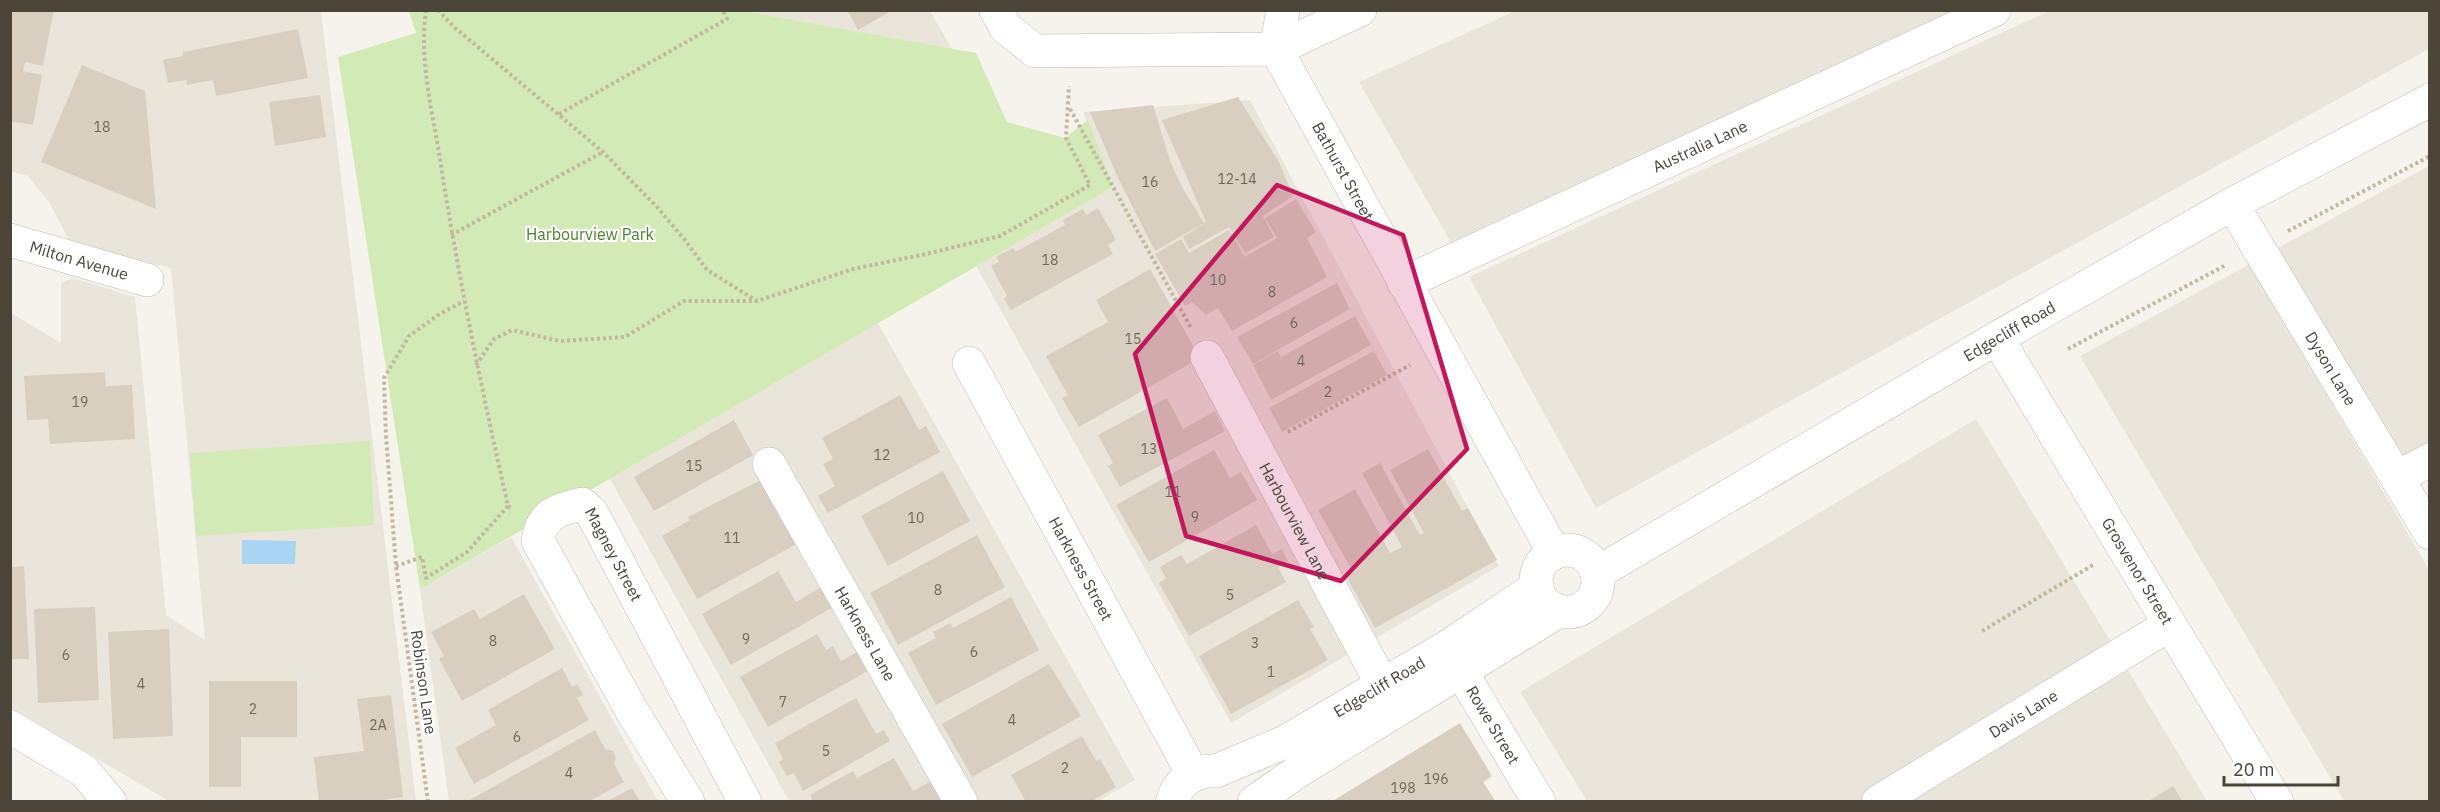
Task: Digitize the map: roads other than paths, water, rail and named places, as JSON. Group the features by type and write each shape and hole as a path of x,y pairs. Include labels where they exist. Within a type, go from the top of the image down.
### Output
{"street":[{"path":"996,10 1006,28 1035,51 1276,49 1360,10"},
{"path":"1276,49 1282,10"},
{"name":"Australia Lane","path":"1404,284 1994,10"},
{"name":"Bathurst Street","path":"1276,49 1554,554"},
{"name":"Edgecliff Road","path":"1598,573 1997,338 2232,204 2430,100"},
{"name":"Dyson Lane","path":"2232,204 2430,533"},
{"name":"Milton Avenue","path":"10,240 147,280"},
{"name":"Grosvenor Street","path":"1997,338 2277,801"},
{"name":"Harbourview Lane","path":"1207,357 1382,684"},
{"name":"Harkness Street","path":"969,363 1204,772"},
{"path":"2397,478 2430,460"},
{"name":"Harkness Lane","path":"769,464 961,801"},
{"name":"Magney Street","path":"688,801 632,711 538,541 540,528 558,509 582,504 592,513 745,801"},
{"path":"1568,550 1578,552 1593,563 1598,573 1597,591 1586,606 1569,612 1559,611 1545,602 1537,587 1538,569 1543,561 1554,554 1568,550"},
{"name":"Edgecliff Road","path":"1254,801 1454,658 1537,587"},
{"name":"Edgecliff Road","path":"1204,772 1285,742 1382,684 1454,658 1559,611"},
{"name":"Davis Lane","path":"1889,799 2169,625"},
{"name":"Rowe Street","path":"1454,658 1539,801"},
{"path":"10,727 84,771 110,801"},
{"path":"1172,801 1175,791 1204,772 1234,780 1246,801"}],"water":[{"path":"242,540 296,541 295,564 242,564"}],"park label":[{"name":"Harbourview Park","path":"590,234"}]}
